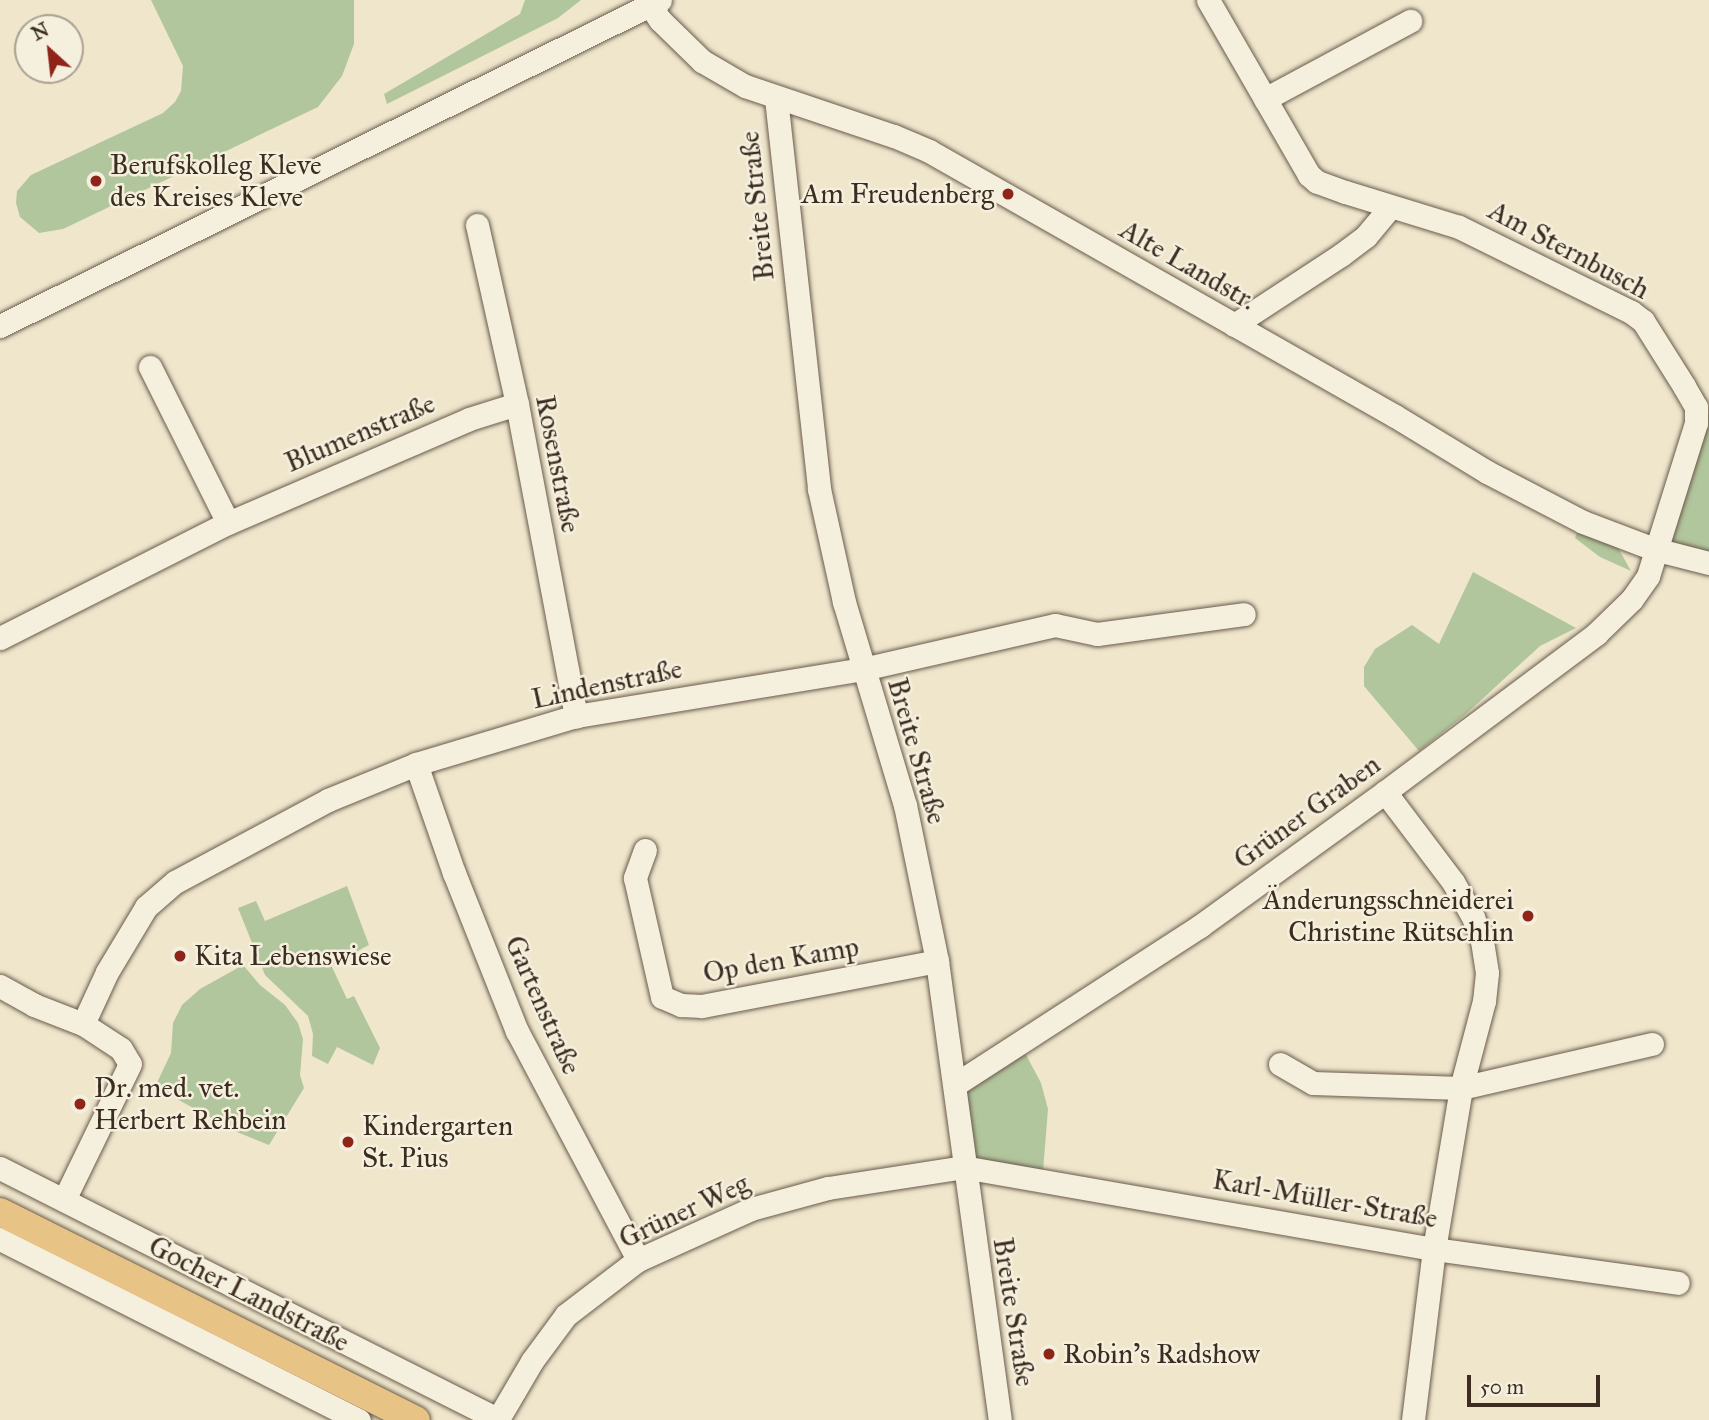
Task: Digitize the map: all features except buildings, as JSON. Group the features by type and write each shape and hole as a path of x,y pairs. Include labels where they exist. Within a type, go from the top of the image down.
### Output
{"main road":[{"name":"Gocher Landstraße","path":"0,1212 416,1420"}],"street":[{"name":"Am Sternbusch","path":"1208,0 1308,175 1317,182 1460,227 1497,243 1643,321 1696,407 1698,417 1654,549"},
{"path":"0,326 652,2"},
{"name":"Alte Landstr.","path":"652,2 702,61 746,86 776,99 894,136 929,151 1395,415 1488,472 1583,522 1654,549 1709,562"},
{"path":"1265,99 1410,21"},
{"name":"Breite Straße","path":"776,99 819,489 863,669 905,805 937,961 956,1084 963,1167 1000,1420"},
{"path":"1234,326 1358,242 1382,219 1390,207"},
{"name":"Rosenstraße","path":"478,225 517,404 576,716"},
{"path":"149,367 228,523"},
{"name":"Blumenstraße","path":"0,638 228,523 468,419 517,404"},
{"name":"Grüner Graben","path":"956,1084 1199,926 1385,792 1596,634 1632,599 1648,576 1654,549"},
{"name":"Lindenstraße","path":"83,1024 107,972 146,907 175,882 328,800 416,764 576,716 863,669 1055,625 1097,635 1244,614"},
{"name":"Gartenstraße","path":"416,764 454,873 517,1031 638,1260"},
{"path":"1385,792 1453,882 1482,941 1486,973 1485,1001 1461,1088 1434,1250 1413,1420"},
{"name":"Op den Kamp","path":"645,850 635,878 650,944 663,997 681,1005 702,1006 937,961"},
{"path":"0,986 34,1005 83,1024 121,1049 130,1063 64,1200"},
{"path":"1280,1064 1313,1083 1461,1088 1652,1044"},
{"name":"Grüner Weg","path":"498,1420 532,1361 566,1315 638,1260 751,1209 828,1188 963,1167"},
{"name":"Karl-Müller-Straße","path":"963,1167 1434,1250 1678,1283"},
{"name":"Gocher Landstraße","path":"0,1168 498,1420"},
{"path":"0,1239 359,1420"}],"green space":[{"path":"151,0 354,0 354,44 342,76 318,107 63,229 39,233 20,217 16,203 17,191 31,175 163,113 175,102 181,91 183,66"},
{"path":"525,0 581,0 558,18 387,104 384,94 520,14"},
{"path":"1709,413 1709,554 1669,540 1695,444"},
{"path":"1578,530 1617,546 1631,571 1600,557 1575,538"},
{"path":"1473,572 1576,628 1540,646 1466,714 1419,751 1364,686 1364,667 1375,649 1412,625 1439,644"},
{"path":"347,886 369,945 331,965 347,999 354,996 380,1048 373,1065 337,1047 328,1064 312,1056 313,1034 308,1016 265,975 238,908 256,901 265,921"},
{"path":"243,965 260,985 285,1005 298,1023 303,1039 300,1075 304,1088 269,1145 237,1132 155,1087 171,1053 173,1023 182,1005 200,989"},
{"path":"1024,1051 1041,1083 1048,1109 1043,1171 973,1161 964,1090"}],"place":[{"name":"Berufskolleg Kleve des Kreises Kleve","path":"96,181"},
{"name":"Am Freudenberg","path":"1008,194"},
{"name":"Änderungsschneiderei Christine Rütschlin","path":"1528,916"},
{"name":"Kita Lebenswiese","path":"180,956"},
{"name":"Dr. med. vet. Herbert Rehbein","path":"80,1104"},
{"name":"Kindergarten St. Pius","path":"348,1142"},
{"name":"Robin's Radshow","path":"1049,1354"}]}
